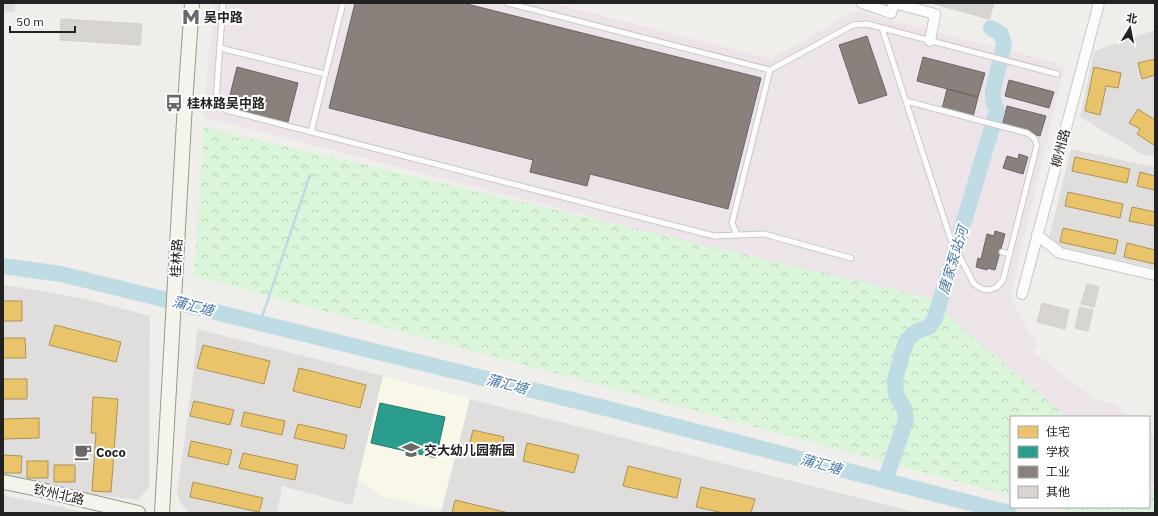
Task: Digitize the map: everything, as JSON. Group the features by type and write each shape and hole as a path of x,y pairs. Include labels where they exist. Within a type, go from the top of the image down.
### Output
{"main road":[{"name":"桂林路","path":"162,513 174,281 192,3"},
{"name":"钦州北路","path":"3,482 138,513"}],"street":[{"path":"862,3 891,13 894,3 935,14 930,41"},
{"name":"柳州路","path":"1022,294 1098,3"},
{"path":"1038,235 1060,253 1155,275"}],"lane":[{"path":"223,3 216,100 220,106 226,110 714,236 764,234 851,258"},
{"path":"311,132 343,3"},
{"path":"507,3 770,70 853,24 867,24 1057,74"},
{"path":"882,28 951,240 974,284 982,289 990,290 997,287 1003,280 1010,254 1029,168 1037,145 1034,138 1027,133 906,101"},
{"path":"220,48 325,74"},
{"path":"737,235 732,223 770,70"},
{"path":"1002,252 1010,254"}],"shaded area":[{"path":"3,3 15,3 15,11 3,13"},
{"path":"214,3 553,3 771,59 855,11 1065,65 1011,293 1009,294 1037,345 1032,351 1093,398 1114,404 1130,416 1067,416 923,302 204,117 209,48 212,36"},
{"path":"1155,30 1155,157 1142,154 1080,117 1094,51"},
{"path":"1071,149 1155,167 1155,268 1059,247 1049,238"},
{"path":"3,285 85,299 150,316 149,487 138,500 81,493 3,476"},
{"path":"197,329 383,376 352,505 282,486 277,513 190,513 181,504 177,493 193,376"},
{"name":"交大幼儿园新园","path":"383,376 470,399 441,510 382,496 358,479"},
{"path":"470,399 918,513 441,513"},
{"path":"1150,432 1155,436 1155,487 1150,483"},
{"path":"3,495 60,507 86,513 3,513"}],"green space":[{"path":"204,127 926,297 1066,416 1010,416 1010,496 194,276"},
{"path":"1150,487 1155,491 1155,513 1075,513 1057,508 1150,508"}],"building: 住宅":[{"path":"1155,59 1155,75 1142,79 1138,63"},
{"path":"1094,67 1121,73 1118,88 1106,86 1100,115 1085,111"},
{"path":"1138,109 1155,120 1154,145 1137,134 1140,129 1129,123"},
{"path":"1075,157 1130,169 1127,183 1072,171"},
{"path":"1140,172 1155,176 1155,190 1137,186"},
{"path":"1068,192 1123,204 1120,218 1065,206"},
{"path":"1132,207 1155,212 1155,226 1129,221"},
{"path":"1063,228 1118,240 1115,254 1060,242"},
{"path":"1127,243 1155,250 1155,264 1124,257"},
{"path":"3,301 22,301 22,321 3,321"},
{"path":"55,325 121,342 116,362 49,345"},
{"path":"3,338 25,338 26,358 3,358"},
{"path":"203,345 270,361 264,384 197,368"},
{"path":"299,368 366,385 360,408 293,391"},
{"path":"3,379 27,379 27,399 3,399"},
{"path":"93,397 118,399 111,492 92,491 96,433 91,433"},
{"path":"194,401 234,410 230,425 190,416"},
{"path":"244,412 285,421 282,435 241,426"},
{"path":"39,418 39,438 3,439 3,419"},
{"path":"298,424 347,435 344,449 294,438"},
{"path":"473,430 504,437 500,458 468,450"},
{"path":"191,441 232,450 228,465 188,456"},
{"path":"527,443 579,455 574,473 523,461"},
{"path":"243,453 298,465 295,480 239,468"},
{"path":"3,455 22,456 21,473 3,473"},
{"path":"27,461 48,461 48,478 27,478"},
{"path":"54,465 75,465 75,482 54,482"},
{"path":"628,466 681,479 677,498 623,486"},
{"path":"193,482 263,498 259,512 190,497"},
{"path":"701,487 755,499 751,513 724,513 696,507"},
{"path":"455,500 509,513 452,513"}],"building: 学校":[{"path":"380,403 445,417 436,458 371,443"}],"building: 工业":[{"path":"355,3 463,3 761,78 728,209 590,174 587,186 530,172 533,160 329,108"},
{"path":"867,36 887,95 859,104 839,45"},
{"path":"923,57 985,73 978,97 917,81"},
{"path":"237,67 298,83 288,122 227,107"},
{"path":"1009,80 1054,92 1049,108 1005,96"},
{"path":"947,89 978,97 973,117 942,109"},
{"path":"1007,106 1046,116 1040,136 1002,126"},
{"path":"1019,154 1028,157 1023,174 1003,168 1007,156 1018,159"},
{"path":"995,231 1005,234 995,270 987,268 987,270 976,267 978,258 981,259 987,234 994,236"}],"building: 其他":[{"path":"931,3 994,3 989,19"},
{"path":"61,19 142,24 140,45 60,40"},
{"path":"1087,284 1099,287 1094,307 1081,304"},
{"path":"1042,303 1069,310 1065,329 1037,322"},
{"path":"1080,307 1093,310 1088,331 1075,328"}],"waterway":[{"name":"唐家泵站河","path":"885,481 906,420 904,408 896,395 895,380 902,354 907,340 917,331 929,327 935,318 997,111 993,100 993,90 1004,44 1001,34 991,28"},
{"path":"260,323 310,175"},
{"name":"蒲汇塘","path":"3,266 61,274 613,410 1009,513"}],"place":[{"name":"吴中路","path":"191,17"},
{"name":"桂林路吴中路","path":"174,103"},
{"name":"交大幼儿园新园","path":"411,450"},
{"name":"Coco","path":"83,452"}]}
